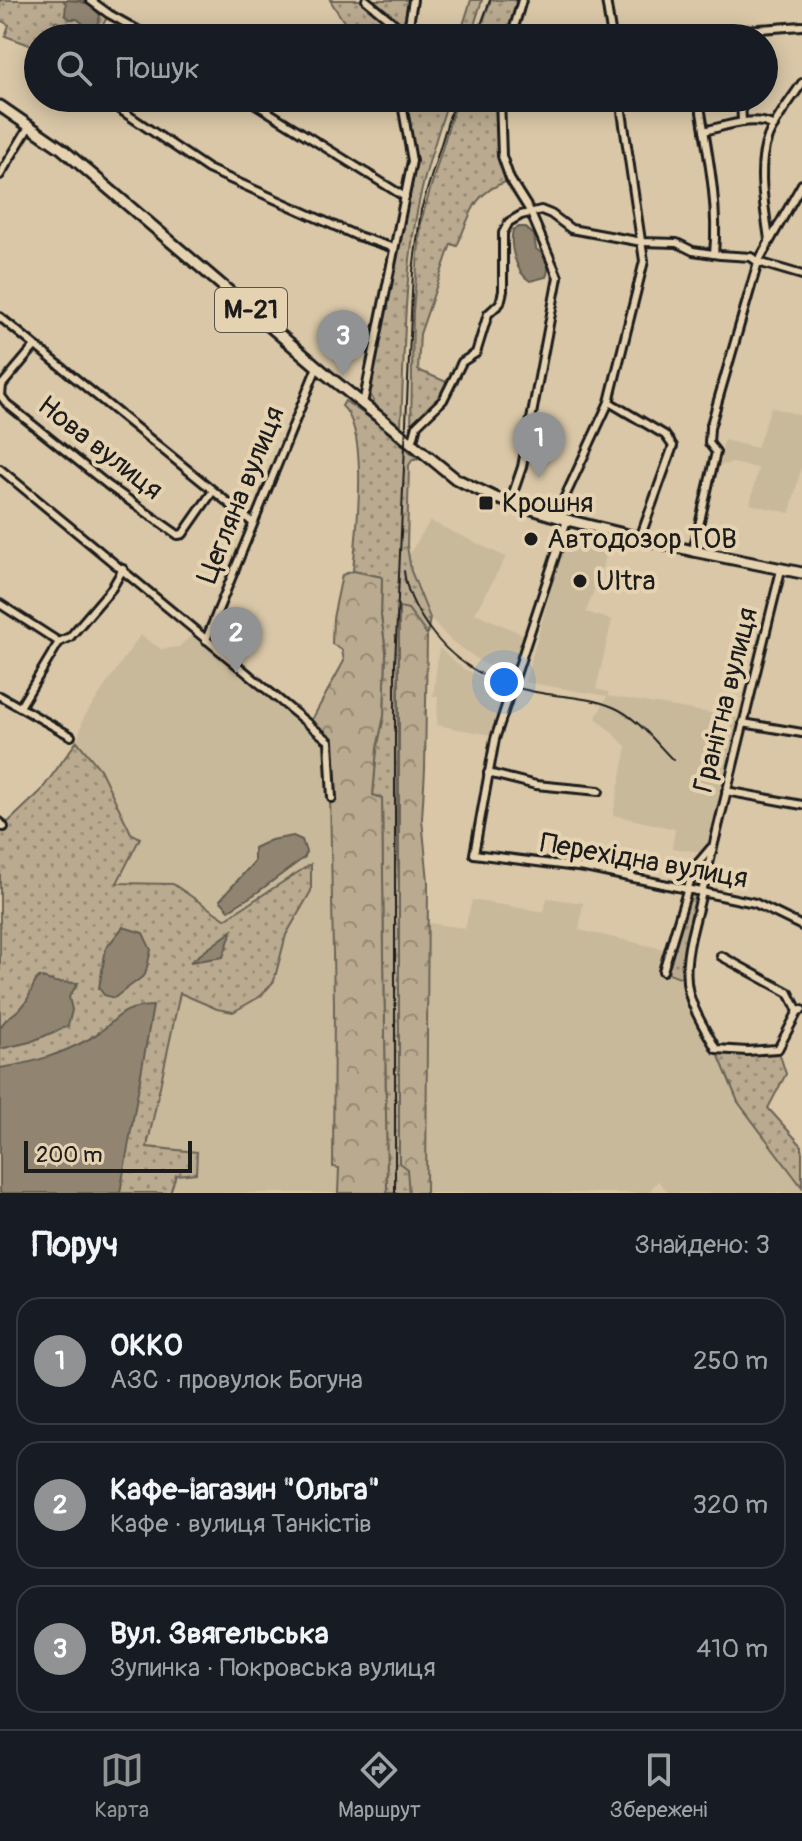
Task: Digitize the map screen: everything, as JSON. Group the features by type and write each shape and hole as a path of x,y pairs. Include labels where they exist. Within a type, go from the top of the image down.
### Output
{"highway":[{"name":"М-21","path":"0,106 30,125 83,167 317,367 456,479 510,502 567,520 693,551 802,573"}],"street":[{"path":"90,0 127,24"},
{"path":"366,0 393,24"},
{"path":"408,24 413,0"},
{"path":"515,24 522,0"},
{"path":"606,0 610,24"},
{"path":"778,29 802,26"},
{"path":"769,240 762,169 767,139 802,83"},
{"path":"124,112 208,169 355,235 394,248"},
{"path":"268,112 405,197"},
{"path":"363,404 412,161 403,112"},
{"path":"500,112 502,156 510,179 530,211 558,277 522,467 510,502"},
{"path":"556,516 609,402 644,261 622,112"},
{"path":"701,112 710,167 716,238 714,254"},
{"path":"742,112 742,122"},
{"path":"704,131 742,122 774,126"},
{"path":"0,175 30,125"},
{"path":"693,551 716,452 709,443 710,428 758,262 802,184"},
{"path":"412,444 417,425 443,400 462,362 476,353 488,314 500,303 503,291 503,233 509,222 530,211 541,210 551,214 571,229 642,242 677,243 693,251 751,257 802,275"},
{"path":"0,317 253,523"},
{"name":"Нова вулиця","path":"35,346 2,385 1,396 7,404 109,486 178,535 183,534 213,491"},
{"name":"Цегляна вулиця","path":"206,640 317,367"},
{"path":"609,402 665,435 673,446 640,538"},
{"path":"0,469 329,741 332,798"},
{"path":"567,520 508,694 488,773 536,785 599,791"},
{"path":"20,707 59,642 70,637 112,588 123,569"},
{"name":"Гранітна вулиця","path":"781,570 686,959 685,979 690,1002 716,1049 778,1049 800,1010"},
{"path":"0,604 59,642"},
{"path":"0,696 71,736"},
{"path":"743,723 802,733"},
{"name":"Перехідна вулиця","path":"488,773 474,854 585,868 755,903 802,926"},
{"path":"726,791 802,805"},
{"name":"Гранітна вулиця","path":"663,971 694,868 714,841"},
{"path":"721,956 789,993 800,1010"}],"shaded area":[{"path":"63,0 92,7 100,15 98,24 84,24 77,19 70,19 65,15 66,4"},
{"path":"525,227 534,235 536,249 547,261 546,277 530,281 521,272 512,243 513,230"},
{"path":"771,407 802,416 802,464 790,513 750,504 758,468 732,463 718,466 724,440 757,448"},
{"path":"430,521 506,557 475,613 529,637 514,678 483,663 450,640 430,618 419,596 408,556"},
{"path":"568,528 612,540 586,612 612,620 596,689 608,692 608,696 735,717 743,723 714,841 699,852 672,848 675,829 613,815 626,746 596,718 607,696 525,682"},
{"path":"196,631 329,741 334,1006 333,1166 339,1167 338,1193 170,1193 176,1175 147,1148 180,993 217,1009 274,981 286,935 311,891 310,864 225,919 173,884 117,883 131,833 100,769 77,741 84,717 140,635 161,649 179,647"},
{"path":"439,648 464,669 510,690 496,736 437,725 438,696 433,696"},
{"path":"293,836 302,840 305,857 229,910 220,900 254,862 254,848 271,840"},
{"path":"547,898 583,903 579,930 669,950 685,979 690,1002 716,1049 738,1102 802,1187 802,1193 669,1193 658,1181 648,1193 426,1193 428,923 465,928 472,900 544,912"},
{"path":"123,927 143,933 151,950 145,975 114,998 104,995 99,988 106,948"},
{"path":"232,931 223,957 190,962"},
{"path":"39,977 55,982 78,983 69,997 72,1010 68,1026 30,1042 0,1049 2,1025 21,1008"},
{"path":"153,1006 120,1193 0,1193 0,1068 67,1050 99,1033 131,1009"}],"green space":[{"path":"0,0 90,0 109,14 103,24 63,24 55,21 54,24 24,24 24,43 5,36 9,25 0,20"},
{"path":"330,0 413,0 409,24 345,24"},
{"path":"471,0 482,0 474,24 463,24"},
{"path":"491,0 519,0 512,24 482,24"},
{"path":"406,112 445,112 425,175 411,248 401,426 377,406 370,390 412,180 412,140"},
{"path":"453,112 497,112 501,165 508,181 480,198 457,246 451,244 420,334 418,370 449,383 438,404 411,430 413,311 421,221"},
{"path":"345,401 380,425 418,459 413,459 409,465 407,546 411,571 430,618 427,635 408,609 399,608 397,846 400,1043 409,1193 387,1193 382,798 373,795 377,748 384,716 386,652 381,616 382,577 353,571 359,460 351,419 342,406"},
{"path":"353,571 382,577 381,616 386,652 384,716 377,748 373,795 382,798 387,1193 338,1193 339,1168 333,1167 334,1006 329,741 309,725 344,661 342,650 332,644 333,618 342,575"},
{"path":"399,607 408,609 427,635 422,819 428,881 426,1193 409,1193 407,1169 399,1163"},
{"path":"77,741 100,769 131,833 140,838 117,883 173,884 225,919 311,864 311,891 286,935 274,981 261,996 233,1012 217,1009 180,993 147,1147 197,1152 196,1173 176,1175 170,1193 0,1193 0,822 4,826 40,792"},
{"path":"710,857 685,979 663,971 694,868"},
{"path":"716,1049 778,1049 786,1074 768,1108 802,1146 802,1187 738,1102"}],"railway":[{"path":"481,24 490,0"},
{"path":"395,1193 395,663 413,271 421,210 451,112"},
{"path":"404,571 409,593 424,621 439,641 465,664 495,681 529,691 589,700 622,711 638,723 673,760"}],"place":[{"name":"Вул. Звягельська","path":"343,376"},
{"name":"ОККО","path":"539,478"},
{"name":"Крошня","path":"486,503"},
{"name":"Автодозор ТОВ","path":"531,539"},
{"name":"Ultra","path":"580,581"},
{"name":"Кафе-іагазин \"Ольга\"","path":"236,673"}]}
